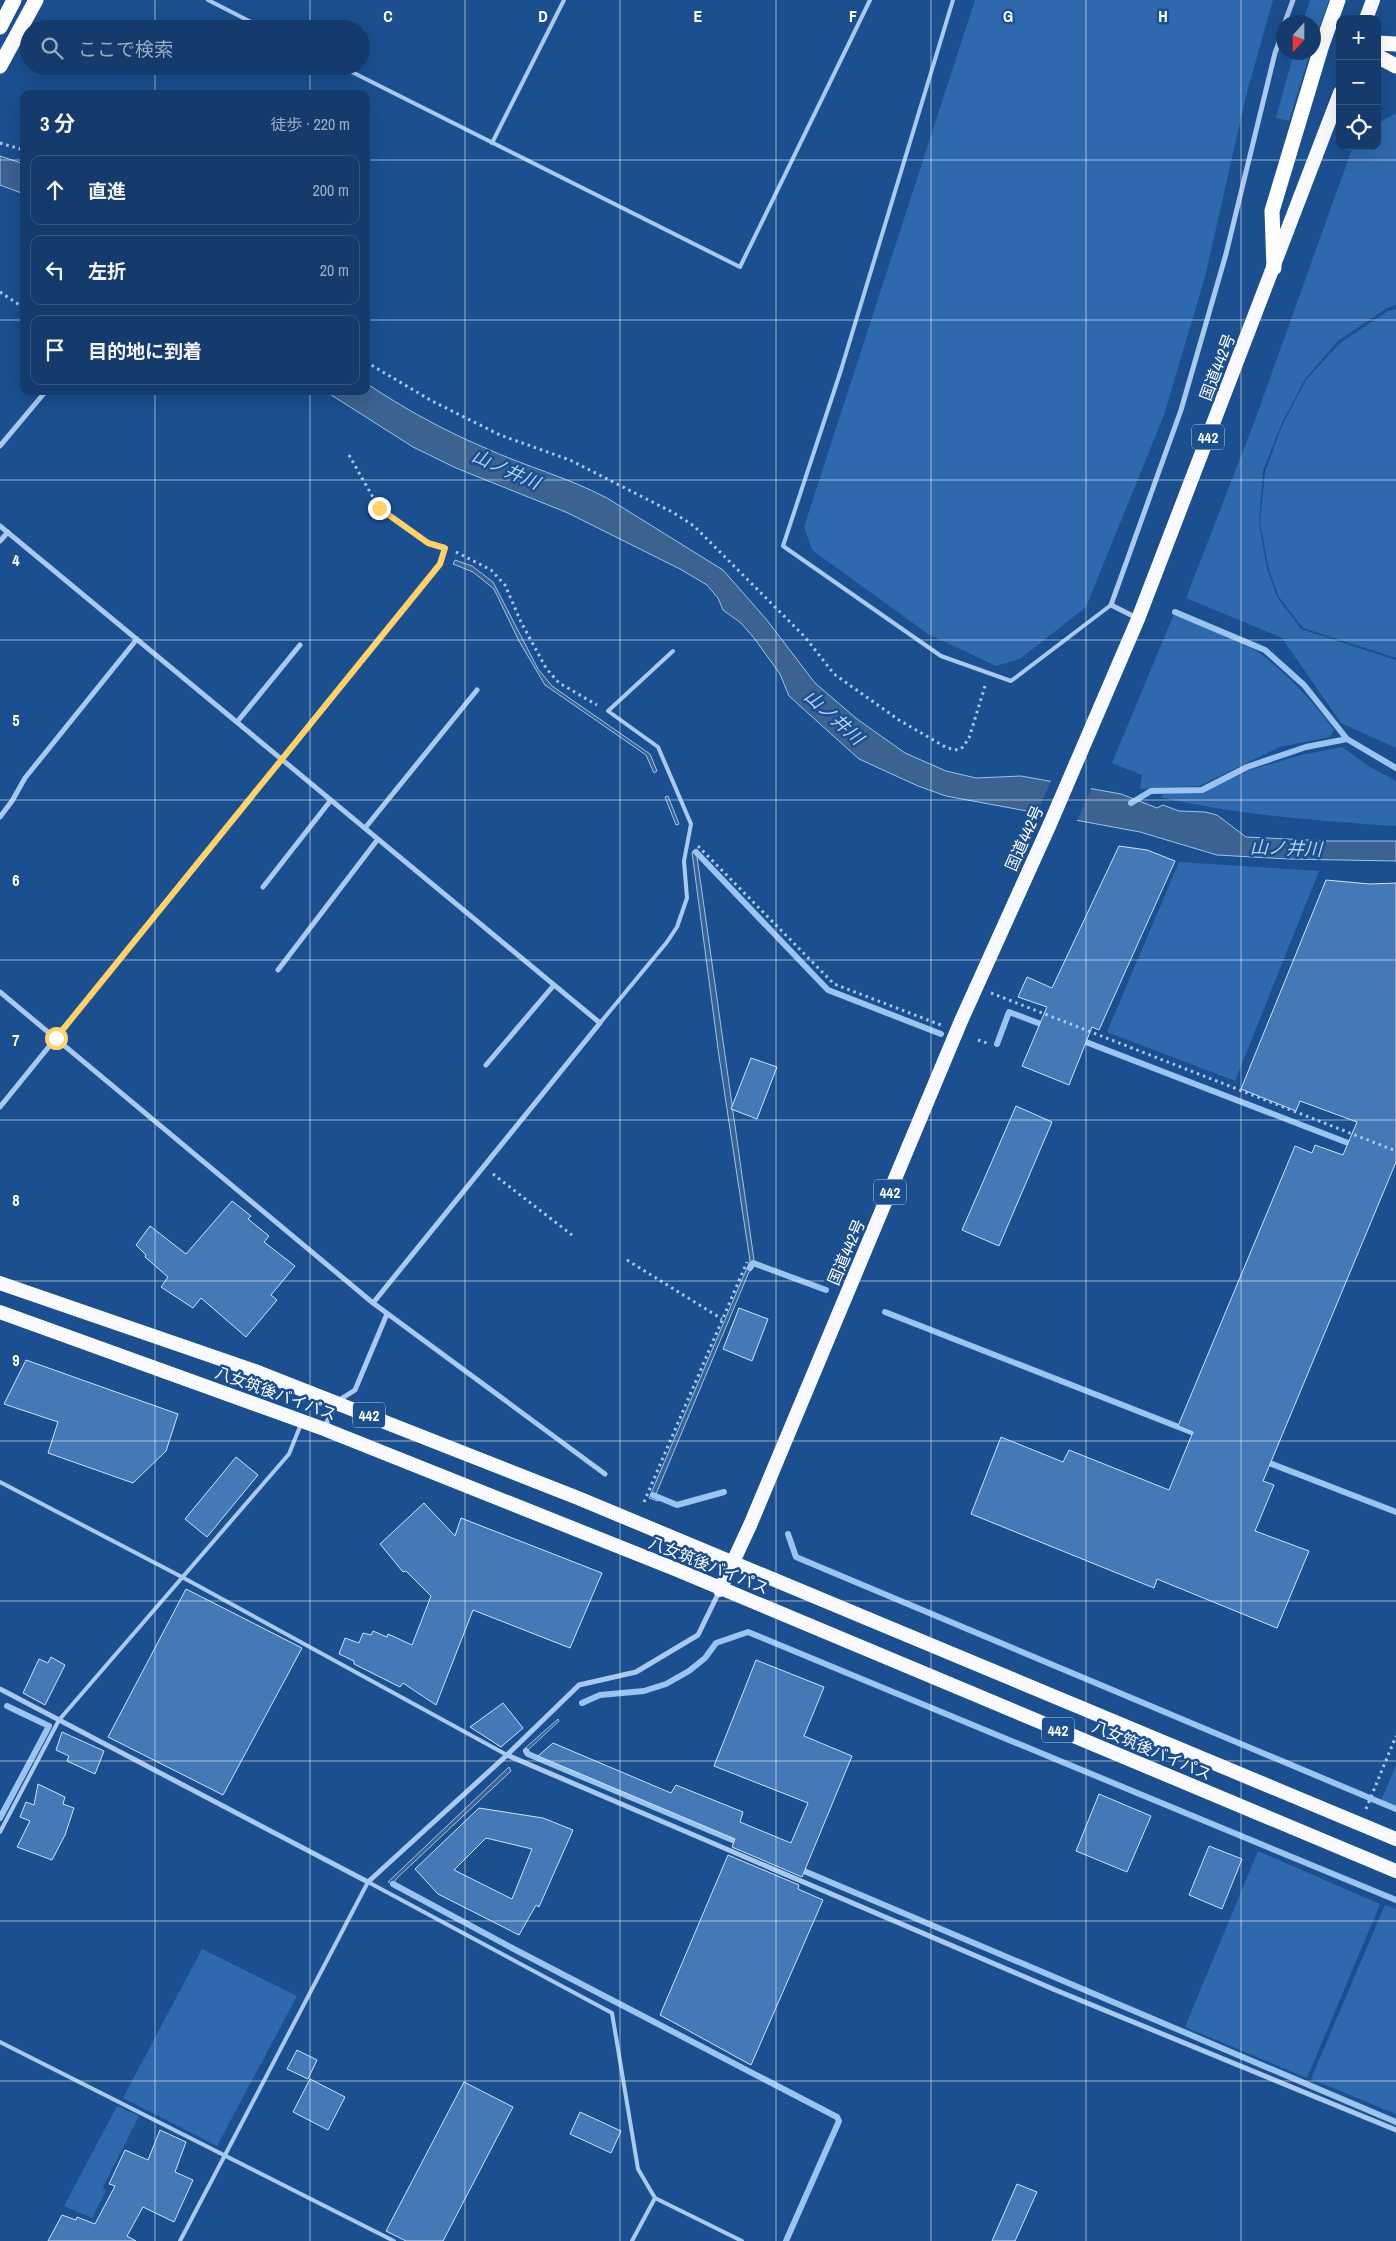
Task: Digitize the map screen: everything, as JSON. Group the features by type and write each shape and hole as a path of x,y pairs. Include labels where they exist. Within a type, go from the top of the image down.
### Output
{"highway":[{"path":"0,27 14,0"},
{"path":"25,20 36,0"},
{"path":"1274,268 1272,211 1321,48 1338,0"},
{"path":"1367,15 1373,0"},
{"path":"0,66 20,29"},
{"path":"1381,43 1396,44"},
{"path":"1381,58 1396,66"},
{"name":"国道442号","path":"720,1590 977,986 1050,824 1138,619 1336,104"},
{"name":"八女筑後バイパス","path":"0,1283 255,1371 336,1402 733,1562 1396,1839"},
{"name":"八女筑後バイパス","path":"0,1312 324,1429 675,1569 720,1590 1396,1871"}],"street":[{"path":"1288,15 1293,0"},
{"path":"1138,619 1111,604 1181,410 1226,254 1276,53"},
{"path":"0,446 43,395"},
{"path":"0,526 600,1023 373,1303"},
{"path":"0,541 8,532"},
{"path":"0,1107 440,564"},
{"path":"0,817 25,778 137,639"},
{"path":"237,722 300,645"},
{"path":"365,828 477,690"},
{"path":"264,887 331,800"},
{"path":"278,970 378,839"},
{"path":"486,1065 554,985"},
{"path":"0,992 373,1303 605,1474"},
{"path":"324,1429 336,1402 355,1390 387,1314"},
{"path":"0,1689 368,1882 579,1685 636,1672 698,1635 720,1590"},
{"path":"507,1754 1053,1989 1396,2130"}],"lane":[{"path":"208,0 247,20"},
{"path":"492,143 564,0"},
{"path":"358,75 740,267 870,0"},
{"path":"953,0 841,370 783,546 941,656 1011,681 1111,604"},
{"path":"440,564 445,548"},
{"path":"600,1023 668,942 677,927 687,898 684,861 692,824 658,747 608,711 673,650"},
{"path":"0,1832 59,1720 288,1454 302,1421"},
{"path":"0,1482 182,1577 507,1754"},
{"path":"180,2241 368,1882 612,2014 638,2169 655,2198 742,2241"},
{"path":"0,2042 394,2241"},
{"path":"632,2241 655,2198"}],"path":[{"path":"0,143 20,149"},
{"path":"0,292 20,305"},
{"path":"370,364 440,405 500,434 570,460 674,513 694,526 805,637 834,674 899,720 947,748 958,750 964,747 969,738 990,673"},
{"path":"349,455 379,508 428,543 445,548 491,570 505,585 521,622 546,668 559,683 608,711"},
{"path":"689,838 834,984 944,1026"},
{"path":"977,986 1002,998 1396,1151"},
{"path":"978,1040 987,1043"},
{"path":"484,1167 572,1235"},
{"path":"627,1260 722,1319"},
{"path":"644,1502 746,1262"},
{"path":"1359,1823 1396,1736"}],"shaded area":[{"path":"975,0 1273,0 1247,92 1205,277 1164,415 1086,607 1020,659 996,666 928,634 812,550 804,527"},
{"path":"1310,0 1329,0 1321,22 1321,15 1305,15"},
{"path":"1292,60 1308,60 1289,121 1276,118"},
{"path":"1396,113 1396,305 1387,308 1338,341 1305,379 1281,425 1263,471 1259,523 1267,569 1277,597 1301,629 1396,660 1396,748 1341,723 1282,638 1186,598 1255,420 1352,150 1381,150 1381,122"},
{"path":"1396,309 1396,658 1303,628 1279,597 1269,570 1260,523 1265,472 1282,426 1306,380 1340,343 1388,311"},
{"path":"1174,614 1241,641 1261,654 1306,695 1334,730 1330,737 1280,747 1199,786 1140,789 1142,775 1112,763"},
{"path":"1342,747 1370,767 1396,781 1396,826 1248,813 1160,797 1164,794 1201,792 1250,770 1301,755"},
{"path":"1179,862 1319,871 1235,1081 1107,1032"},
{"path":"1396,1765 1396,1807 1381,1801"},
{"path":"1258,1851 1380,1904 1307,2078 1185,2027"},
{"path":"1385,1905 1396,1909 1396,2114 1311,2079"},
{"path":"202,1949 297,1996 217,2146 123,2098"},
{"path":"117,2106 139,2116 103,2187 106,2191 92,2218 64,2206"}],"water":[{"path":"0,156 20,163 20,192 0,185"},
{"name":"山ノ井川","path":"370,386 438,426 498,454 577,484 607,498 723,570 766,619 815,683 857,719 905,753 946,771 976,778 1021,776 1121,794 1157,808 1163,805 1179,811 1205,812 1217,815 1246,837 1329,841 1396,841 1396,861 1288,859 1217,855 1140,832 946,796 918,786 859,759 789,696 780,674 754,638 741,623 723,610 718,598 707,585 680,569 568,513 456,468 413,447 331,395 370,395"},
{"path":"455,560 472,566 493,582 538,669 552,686 650,754 657,771 654,773 646,755 545,685 519,641 494,589 473,572 453,564"},
{"path":"668,796 679,824 676,825 665,797"},
{"path":"696,850 754,1260 656,1494 661,1498 658,1501 649,1498 750,1261 719,1056 692,852"},
{"path":"558,1719 559,1721 528,1750 523,1750"},
{"path":"509,1767 511,1771 397,1878 393,1884 388,1882"}],"pier":[{"path":"1052,779 1092,786 1076,823 1036,815"}],"building":[{"path":"1119,846 1147,850 1175,861 1099,1030 1092,1027 1069,1085 1022,1066 1047,1007 1018,997 1027,977 1052,988"},
{"path":"1326,880 1370,884 1396,883 1396,1162 1263,1481 1274,1485 1255,1531 1309,1551 1277,1628 1157,1579 1154,1588 971,1514 1001,1437 1063,1462 1069,1450 1169,1490 1193,1432 1178,1426 1295,1146 1312,1153 1315,1145 1343,1155 1357,1122 1300,1101 1296,1111 1241,1089"},
{"path":"751,1058 777,1067 757,1119 731,1109"},
{"path":"1016,1106 1052,1122 999,1246 962,1230"},
{"path":"232,1201 251,1216 248,1219 269,1236 264,1242 295,1266 271,1295 277,1300 246,1337 201,1298 193,1308 161,1287 168,1277 145,1257 146,1255 136,1245 150,1226 186,1254"},
{"path":"739,1308 768,1319 752,1361 723,1349"},
{"path":"26,1360 178,1414 166,1451 133,1483 48,1453 58,1422 4,1404"},
{"path":"236,1457 258,1475 207,1537 185,1519"},
{"path":"424,1503 455,1536 461,1518 602,1573 570,1648 473,1610 436,1705 403,1683 400,1687 354,1664 354,1661 339,1654 345,1638 359,1643 363,1633 371,1635 373,1631 387,1637 388,1634 412,1645 431,1596 406,1571 403,1572 380,1544"},
{"path":"186,1589 302,1648 223,1795 108,1737"},
{"path":"51,1657 65,1665 45,1705 23,1693 39,1659 48,1663"},
{"path":"756,1660 824,1687 804,1736 852,1756 802,1877 732,1847 735,1839 538,1756 553,1743 671,1793 676,1785 743,1812 740,1822 791,1843 808,1803 714,1766"},
{"path":"503,1703 523,1728 501,1747 470,1727"},
{"path":"62,1732 104,1751 95,1774 67,1761 69,1756 56,1750"},
{"path":"38,1784 65,1797 63,1804 74,1808 65,1835 52,1860 17,1847 30,1821 20,1817 26,1802 34,1805"},
{"path":"1099,1794 1151,1816 1127,1872 1076,1851"},
{"path":"479,1808 543,1818 573,1830 539,1907 536,1905 519,1935 438,1894 415,1869","holes":["486,1838 532,1849 512,1899 454,1870"]},
{"path":"1209,1846 1242,1859 1222,1909 1189,1895"},
{"path":"728,1855 799,1885 798,1889 823,1900 751,2065 660,2015"},
{"path":"297,2050 317,2060 308,2079 287,2069"},
{"path":"310,2079 345,2097 328,2130 293,2112"},
{"path":"464,2082 513,2107 443,2241 406,2241 386,2231"},
{"path":"580,2112 621,2131 611,2153 570,2134"},
{"path":"160,2130 186,2142 175,2172 193,2180 174,2222 143,2207 127,2236 136,2241 48,2241 62,2215 76,2220 77,2217 95,2224 115,2186 109,2184 125,2150 148,2160"},
{"path":"1017,2184 1037,2192 1015,2241 992,2241"}],"waterway":[{"path":"1175,612 1265,650 1304,685 1347,739 1396,768"},
{"path":"1131,803 1151,791 1202,790 1247,767 1306,747 1347,739"},
{"path":"696,852 828,990 941,1034"},
{"path":"997,1044 1009,1012 1046,1026"},
{"path":"1078,1039 1356,1146"},
{"path":"750,1268 753,1263 826,1290"},
{"path":"885,1312 1199,1435"},
{"path":"1264,1461 1396,1512"},
{"path":"653,1495 677,1505 724,1492"},
{"path":"788,1534 796,1557 1396,1809"},
{"path":"582,1703 600,1695 644,1691 666,1684 689,1671 705,1658 716,1643 748,1632 1396,1900"},
{"path":"0,1818 49,1726 7,1706"},
{"path":"526,1751 528,1754 742,1844"},
{"path":"797,1868 1396,2122"},
{"path":"393,1884 837,2117 839,2121 786,2241"}],"route":[{"path":"56,1038 440,564 445,548 428,543 379,508"}]}
